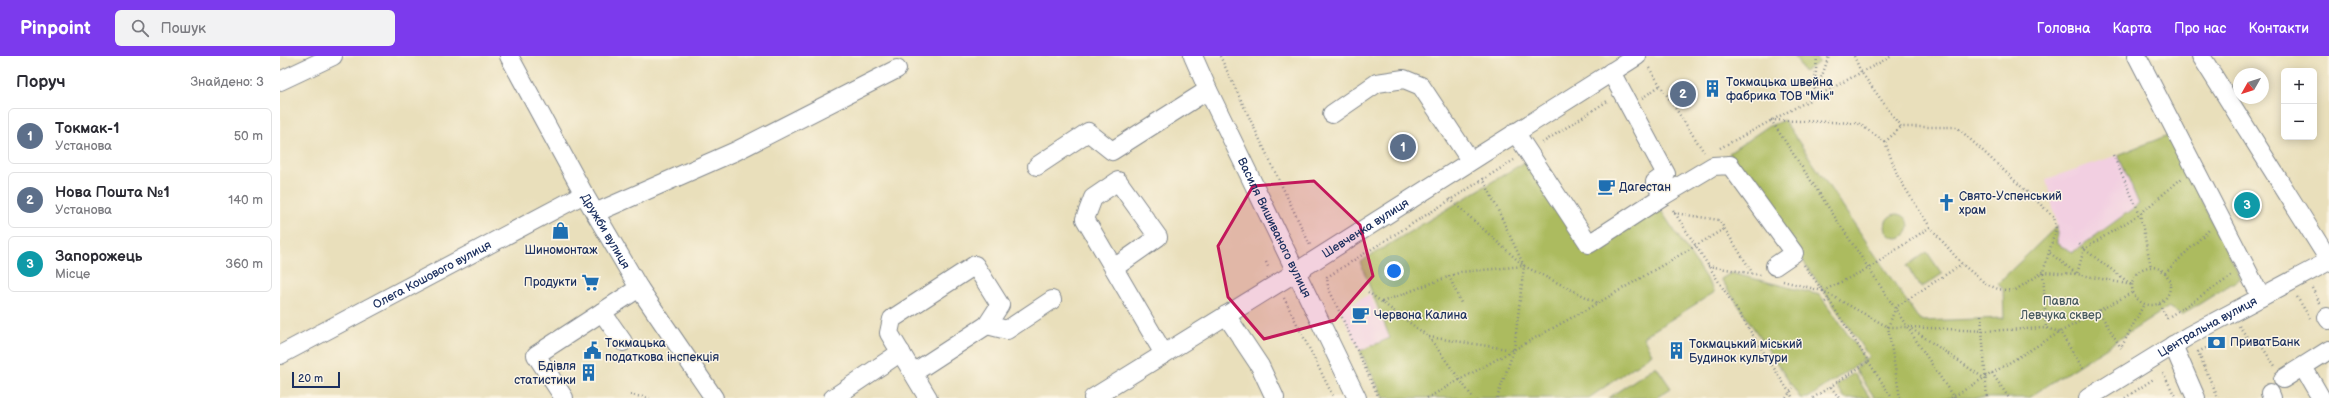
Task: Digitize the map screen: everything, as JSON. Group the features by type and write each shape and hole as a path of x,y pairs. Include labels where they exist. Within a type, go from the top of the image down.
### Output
{"street":[{"path":"280,81 333,56"},
{"name":"Дружби вулиця","path":"510,56 584,194 639,288 714,398"},
{"name":"Василя Вишиваного вулиця","path":"1193,56 1357,398"},
{"path":"2137,56 2193,168 2247,267 2261,297"},
{"path":"2201,56 2329,261"},
{"name":"Шевченка вулиця","path":"1093,398 1317,259 1610,72 1641,59"},
{"path":"595,213 736,151 897,69"},
{"path":"1610,72 1623,92 1666,174 1655,182 1664,196"},
{"path":"1332,114 1377,83 1404,79 1421,86 1470,160"},
{"path":"1037,166 1088,132 1112,151 1208,90"},
{"path":"1515,132 1589,244 1713,166 1730,165 1794,253 1774,274"},
{"path":"1114,268 1158,238 1118,181 1093,198 1085,219 1164,354"},
{"name":"Олега Кошового вулиця","path":"280,355 584,194"},
{"name":"Центральна вулиця","path":"2088,398 2173,345 2329,261"},
{"path":"913,373 986,325 1000,305 974,265 892,319 889,333 900,352 928,398"},
{"path":"564,398 536,355 639,288"},
{"path":"986,325 1007,330 1052,300"},
{"path":"602,312 623,342"},
{"path":"1226,315 1260,366 1275,398"},
{"path":"2173,345 2196,398"},
{"path":"2279,373 2303,367 2329,350"},
{"path":"833,398 900,352"},
{"path":"2303,367 2321,398"}],"path":[{"path":"1220,56 1327,277 1328,288 1379,398"},
{"path":"1814,98 1817,56"},
{"path":"1814,98 1829,56"},
{"path":"1854,56 1861,72 1900,127"},
{"path":"1713,152 1770,120 1892,56"},
{"path":"1641,59 1661,85 1706,155"},
{"path":"1327,277 1628,88 1637,101 1661,85"},
{"path":"1770,120 1858,123 1884,142 1898,177 1930,227 1962,264 1986,284 1998,289 2014,291 2043,272 2077,274 2132,285"},
{"path":"1770,120 1896,307 1953,398 2060,332 2133,292"},
{"path":"1884,142 1900,127 1957,127 2054,217 2056,229 2050,253 2043,272 2046,328"},
{"path":"2113,155 2140,214 2151,267"},
{"path":"2077,274 2084,250 2140,214 2193,168"},
{"path":"1483,178 1524,266 1514,350 1497,398"},
{"path":"1664,196 1793,398"},
{"path":"1450,199 1524,266 1598,303"},
{"path":"1674,212 1719,220 1752,273"},
{"path":"2165,273 2221,218"},
{"path":"1823,290 1869,268 1930,227"},
{"path":"1427,398 1458,379 1514,350 1598,303 1696,247 1724,229"},
{"path":"2078,243 2084,250 2132,285"},
{"path":"1794,253 1823,290 1892,398"},
{"path":"2050,253 2077,274"},
{"path":"1266,262 1334,398"},
{"path":"1900,398 1888,327 1896,307 1962,264"},
{"path":"1382,302 1461,272 1524,266"},
{"path":"1708,266 1752,273 1774,274 1823,290 1888,327 1983,331 2046,328 2060,332 2084,370"},
{"path":"2151,267 2159,268 2165,273 2169,279 2169,293 2159,304 2144,304 2137,299 2133,292 2132,285 2138,272 2151,267"},
{"path":"2159,304 2167,318 2247,267"},
{"path":"1449,276 1461,303"},
{"path":"2309,284 2328,318"},
{"path":"1368,292 1429,337 1473,398"},
{"path":"1825,302 1829,299"},
{"path":"2098,310 2122,347 2144,304"},
{"path":"1981,315 1987,398"},
{"path":"2233,330 2245,322"},
{"path":"2239,326 2252,344 2246,347"},
{"path":"1909,327 1985,379"},
{"path":"1429,337 1514,350"},
{"path":"2249,341 2256,338 2279,373"},
{"path":"2210,345 2198,352 2218,398"},
{"path":"1813,398 1868,362"},
{"path":"1992,373 2008,398"},
{"path":"2125,398 2164,373 2176,398"},
{"path":"1831,387 1839,398"},
{"path":"1786,398 1793,388"},
{"path":"630,395 650,398"}],"highlighted area":[{"path":"1314,181 1360,225 1373,276 1335,320 1264,339 1228,297 1218,246 1253,186"}],"shaded area":[{"path":"2118,155 2139,204 2073,252 2057,244 2057,226 2046,179"},
{"path":"1370,294 1390,339 1360,351 1340,309"}],"green space":[{"path":"1795,56 1815,56 1819,62 1804,72"},
{"name":"Павла Левчука сквер","path":"1784,120 1920,321 2004,318 2003,289 1998,283 2057,226 2057,244 2073,252 2139,204 2118,155 2168,135 2241,278 2182,315 2169,307 2028,398 1875,398 1855,369 1869,357 1729,153 1767,127"},
{"path":"1528,160 1587,253 1658,206 1715,292 1643,337 1652,354 1589,398 1384,398 1360,351 1390,338 1360,262"},
{"path":"1897,214 1906,217 1909,226 1906,235 1897,238 1888,235 1885,226 1888,217"},
{"path":"1927,252 1942,274 1921,288 1907,266"},
{"path":"1731,273 1820,295 1865,359 1808,398 1800,398 1721,279"},
{"path":"1656,366 1671,388 1656,398 1608,398"},
{"path":"1854,373 1870,398 1845,398 1836,385"}],"place":[{"name":"Токмацька швейна фабрика ТОВ \"Мік\"","path":"1713,89"},
{"name":"Нова Пошта №1","path":"1683,94"},
{"name":"Токмак-1","path":"1403,147"},
{"name":"Дагестан","path":"1606,187"},
{"name":"Свято-Успенський храм","path":"1946,203"},
{"name":"Запорожець","path":"2247,205"},
{"name":"Шиномонтаж","path":"561,231"},
{"name":"Продукти","path":"590,282"},
{"name":"Червона Калина","path":"1361,315"},
{"name":"ПриватБанк","path":"2217,342"},
{"name":"Токмацька податкова інспекція","path":"592,350"},
{"name":"Токмацький міський Будинок культури","path":"1676,351"},
{"name":"Бдівля статистики","path":"589,373"}]}
